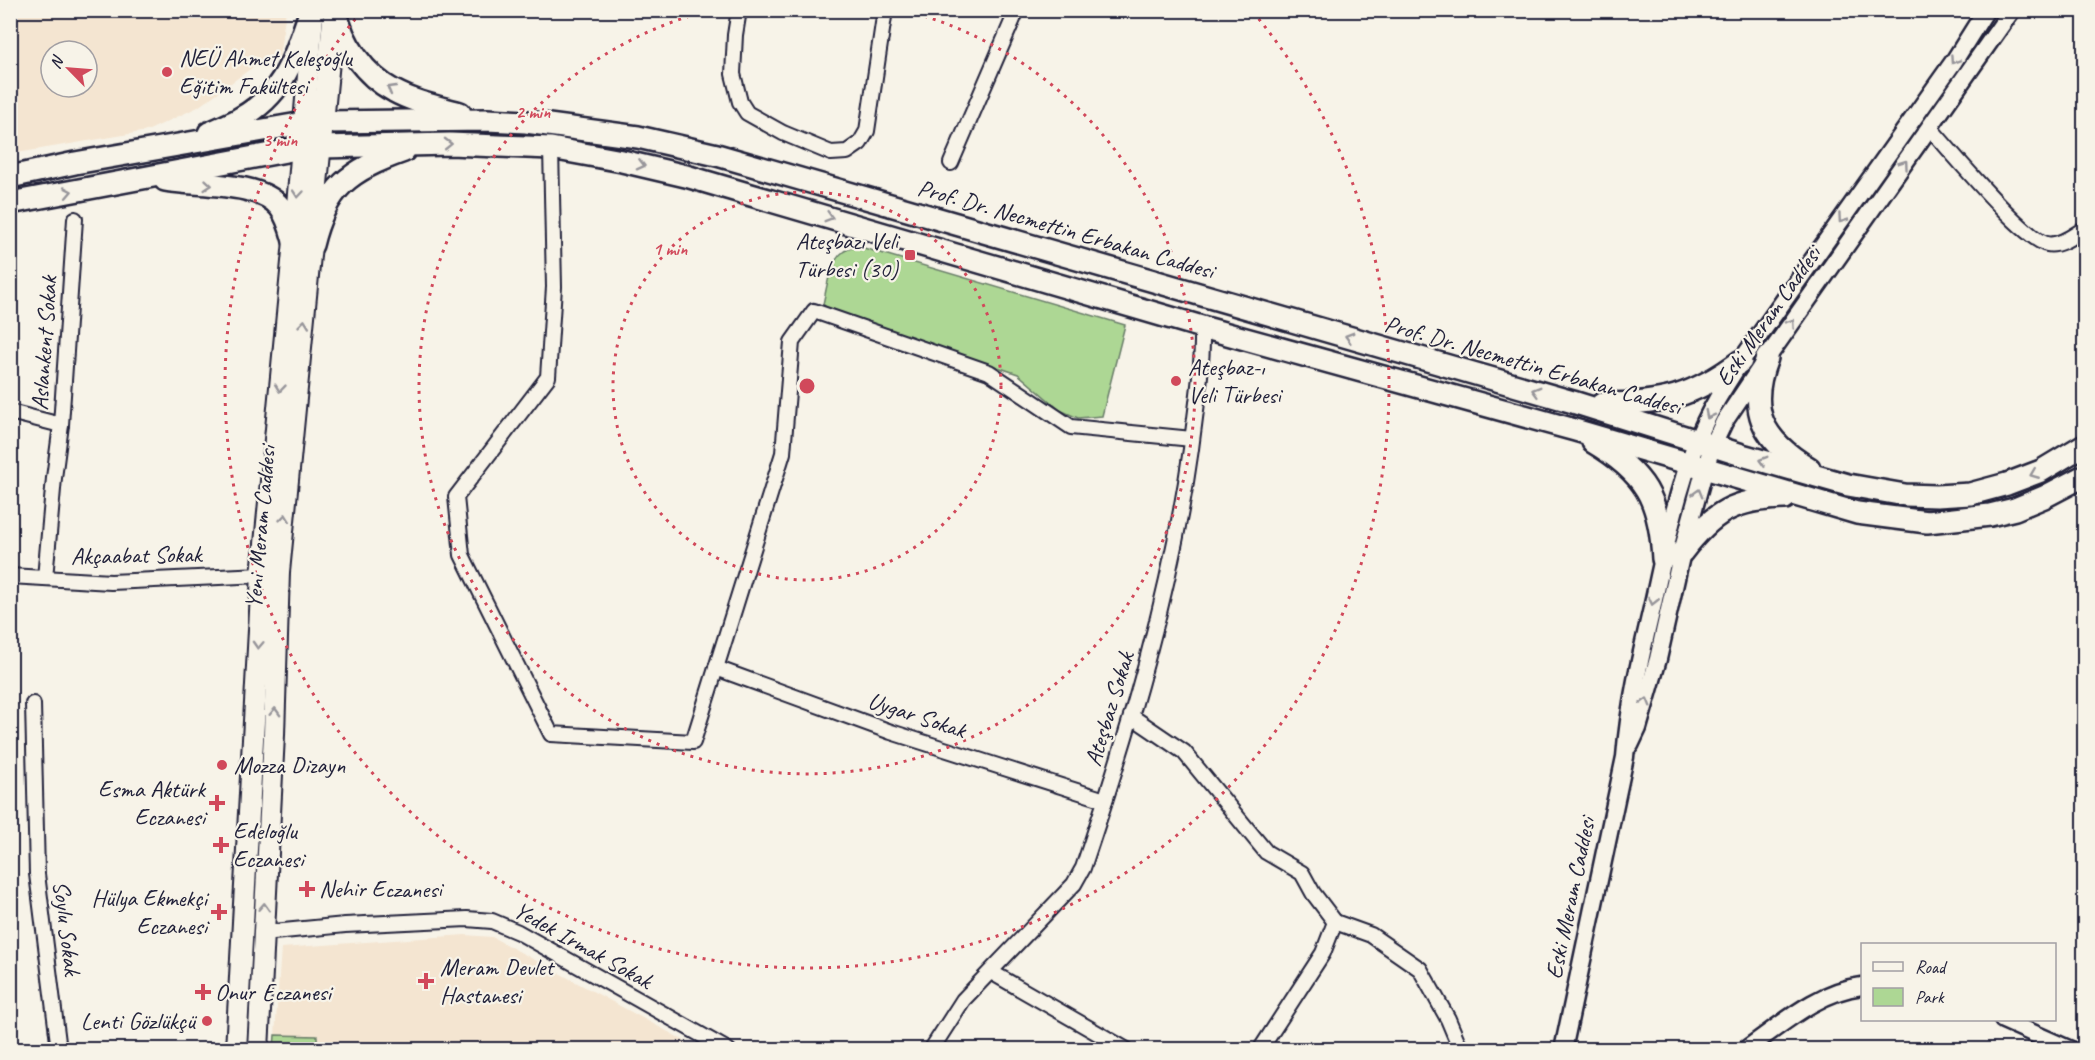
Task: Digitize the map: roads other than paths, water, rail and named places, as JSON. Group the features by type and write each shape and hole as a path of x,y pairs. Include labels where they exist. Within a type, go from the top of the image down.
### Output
{"main road":[{"name":"Yeni Meram Caddesi","path":"258,1050 274,735 279,572 314,123 312,10"},
{"path":"190,144 253,110 273,91 287,74 295,59 312,10"},
{"name":"Yeni Meram Caddesi","path":"314,123 335,10"},
{"path":"335,10 351,49 383,85 407,97 486,120"},
{"name":"Prof. Dr. Necmettin Erbakan Caddesi","path":"10,177 75,163 314,123 486,120 558,126 627,136 717,155 1573,402 1848,485 1905,495 1970,494 2007,484 2041,471 2085,445"},
{"path":"10,203 312,148 484,144 551,148 622,160 686,176 1202,327 1575,430 1857,513 1927,522 1990,515 2044,497 2085,476"},
{"path":"150,177 183,183 255,190 270,198 280,207 303,243 317,223 324,207 349,178 380,159 420,145"},
{"name":"Yeni Meram Caddesi","path":"236,1050 262,574 303,243"},
{"path":"1767,358 1759,377 1757,397 1761,417 1767,431 1778,446 1791,457 1808,468 1848,485"},
{"path":"1573,402 1630,404 1671,399 1704,386 1741,361"},
{"path":"1575,430 1610,452 1638,477 1653,501 1672,556 1716,515 1742,503 1758,499 1807,499"}],"street":[{"path":"739,10 733,74 740,102 747,113 783,133 831,153 847,152 860,144 867,132 885,10"},
{"path":"951,163 1017,10"},
{"name":"Eski Meram Caddesi","path":"1563,1050 1625,757 1632,696 1705,443 1709,413 1741,361 1954,61 1986,10"},
{"name":"Eski Meram Caddesi","path":"1705,443 1737,401 2012,10"},
{"path":"1930,128 2016,222 2040,242 2050,245 2061,242 2085,229"},
{"path":"551,148 554,287 548,377 456,497 462,555 551,734 693,742 783,453 792,342 814,311 989,372 1071,427 1192,439"},
{"name":"Aslankent Sokak","path":"45,578 61,425 75,219"},
{"name":"Ateşbaz Sokak","path":"931,1050 963,1000 1074,884 1083,868 1148,660 1182,514 1203,357 1202,327"},
{"path":"10,411 61,425"},
{"name":"Akçaabat Sokak","path":"10,576 111,582 262,574"},
{"name":"Uygar Sokak","path":"716,668 891,732 1105,800"},
{"name":"Soylu Sokak","path":"33,704 37,874 59,1050"},
{"path":"1131,716 1184,752 1266,852 1302,873 1313,893 1335,922 1371,935 1420,969 1448,1019 1461,1050"},
{"name":"Yedek Irmak Sokak","path":"263,933 411,921 467,919 492,921 518,932 728,1050"},
{"path":"1260,1050 1323,953 1335,922"},
{"path":"991,972 1127,1050"},
{"path":"1745,1050 1822,998 1849,987 1861,986"},
{"path":"2006,1021 2034,1031 2071,1050"}],"place":[{"name":"NEÜ Ahmet Keleşoğlu Eğitim Fakültesi","path":"167,72"},
{"name":"Ateşbazı Veli Türbesi (30)","path":"910,255"},
{"name":"Ateşbaz-ı Veli Türbesi","path":"1176,381"},
{"name":"Mozza Dizayn","path":"222,765"},
{"name":"Esma Aktürk Eczanesi","path":"217,803"},
{"name":"Edeloğlu Eczanesi","path":"221,845"},
{"name":"Nehir Eczanesi","path":"307,889"},
{"name":"Hülya Ekmekçi Eczanesi","path":"219,912"},
{"name":"Meram Devlet Hastanesi","path":"426,981"},
{"name":"Onur Eczanesi","path":"203,992"},
{"name":"Lenti Gözlükçü","path":"207,1021"}]}
